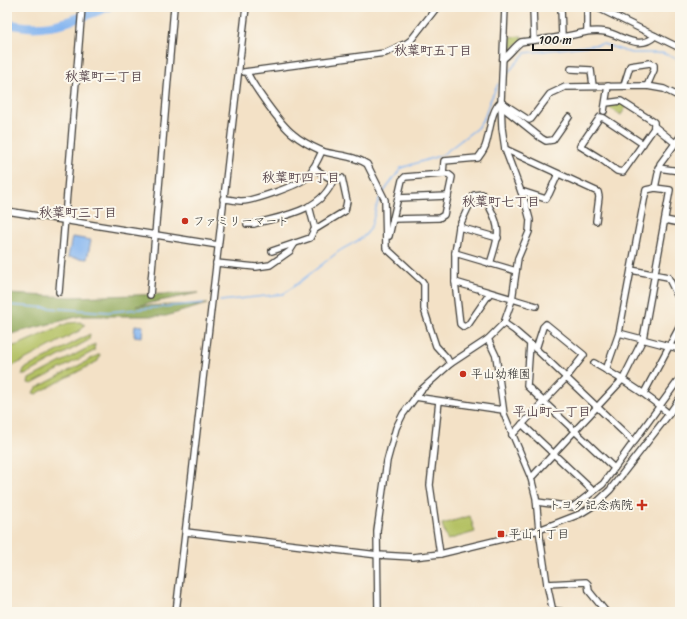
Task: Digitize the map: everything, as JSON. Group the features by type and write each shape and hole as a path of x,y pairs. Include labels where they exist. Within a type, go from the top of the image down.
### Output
{"street":[{"path":"59,292 66,221 82,7"},
{"path":"150,295 174,7"},
{"path":"176,612 246,7"},
{"path":"238,72 385,53 406,44 411,40 437,7"},
{"path":"378,612 377,531 387,461 396,428 403,414 421,390 450,364 488,339 504,324 512,300 518,258 529,232 530,220 505,149 502,128 503,59 506,7"},
{"path":"533,7 534,40"},
{"path":"560,7 562,37"},
{"path":"587,7 587,31"},
{"path":"596,7 680,48"},
{"path":"503,59 510,55 521,42 562,37 587,31 607,32 642,43 647,42 655,36"},
{"path":"624,86 630,66 650,62 654,65 654,70 647,86"},
{"path":"571,69 591,70 593,86"},
{"path":"247,72 254,84 293,134 322,151 363,161 369,167 384,197 384,231 386,248 424,284 424,309 433,337 436,346 447,358 450,364"},
{"path":"604,110 608,86"},
{"path":"443,174 444,161 478,158 486,145 497,104 532,120 550,94 564,87 647,86 664,89 680,97"},
{"path":"606,103 621,101 654,122 654,126 675,143"},
{"path":"502,105 546,141 553,140 569,117"},
{"path":"643,144 604,118 600,117 580,146 601,158 617,171 624,172 643,144 654,126"},
{"path":"655,188 658,168 680,137"},
{"path":"505,149 598,192 599,197 596,221"},
{"path":"223,199 242,201 252,200 298,184 306,178 322,151"},
{"path":"272,251 310,238 314,230 345,211 347,201 342,178 333,180 313,168"},
{"path":"658,168 680,171"},
{"path":"389,236 402,180 406,177 443,174 448,174 452,177 444,215 439,218 393,219"},
{"path":"521,191 546,199 558,174"},
{"path":"247,224 254,224 309,206 321,199 330,187 333,180"},
{"path":"530,478 623,380 643,339 656,274 670,190 655,188 646,190 620,333 606,370"},
{"path":"490,264 498,238 497,221 482,194 474,195 459,227 456,253 455,282 460,324 464,327 468,326 490,293"},
{"path":"398,198 448,196"},
{"path":"309,206 316,229"},
{"path":"7,211 218,245"},
{"path":"665,220 680,223"},
{"path":"459,227 498,238"},
{"path":"216,263 256,267 270,265 290,251 295,243"},
{"path":"456,253 516,271"},
{"path":"631,270 668,277 680,301"},
{"path":"455,282 536,306"},
{"path":"504,324 514,330 536,349 634,442"},
{"path":"512,435 566,378 584,356 546,324 536,349"},
{"path":"644,393 680,326"},
{"path":"620,333 680,349"},
{"path":"488,339 496,356 503,410 530,478 537,502 546,584 552,611 563,612"},
{"path":"530,344 527,386 614,468"},
{"path":"594,363 644,393 670,414"},
{"path":"537,502 573,507 603,484 680,378"},
{"path":"415,397 503,410"},
{"path":"186,532 378,555 413,557 440,554 539,530 580,514 605,495 670,414 680,398"},
{"path":"439,401 430,485 440,554"},
{"path":"522,424 593,491"},
{"path":"546,584 586,582 590,591 606,612"}],"green space":[{"path":"522,36 522,40 510,50 507,50 507,37"},
{"path":"622,103 626,107 621,115 608,107 609,105"},
{"path":"198,293 136,306 207,304 166,316 80,316 7,335 7,294 72,297"},
{"path":"80,322 85,325 81,330 9,368 7,365 7,345 14,346 68,323"},
{"path":"90,334 89,340 25,375 22,375 24,369"},
{"path":"95,344 94,351 32,384 28,383 29,379"},
{"path":"100,354 98,361 36,394 33,393 35,389"},
{"path":"470,516 475,532 447,540 442,524"}],"water":[{"path":"72,237 91,240 87,259 68,257"},
{"path":"135,325 143,326 142,337 134,336"}],"waterway":[{"path":"7,23 34,27 59,24 83,17 108,7"},
{"path":"506,75 525,53 603,44 631,53 662,53 680,60"},
{"path":"383,193 401,168 442,155 477,128 485,116 498,84"},
{"path":"220,301 283,294 338,252 364,236 372,225 378,200 381,196"},
{"path":"7,305 108,312 204,303"}],"place":[{"name":"ファミリーマート","path":"185,221"},
{"name":"平山幼稚園","path":"463,374"},
{"name":"トヨタ記念病院","path":"642,505"},
{"name":"平山１丁目","path":"501,534"}],"district":[{"name":"秋葉町五丁目","path":"433,50"},
{"name":"秋葉町二丁目","path":"104,76"},
{"name":"秋葉町四丁目","path":"301,177"},
{"name":"秋葉町七丁目","path":"501,201"},
{"name":"秋葉町三丁目","path":"78,212"},
{"name":"平山町一丁目","path":"552,411"}]}
